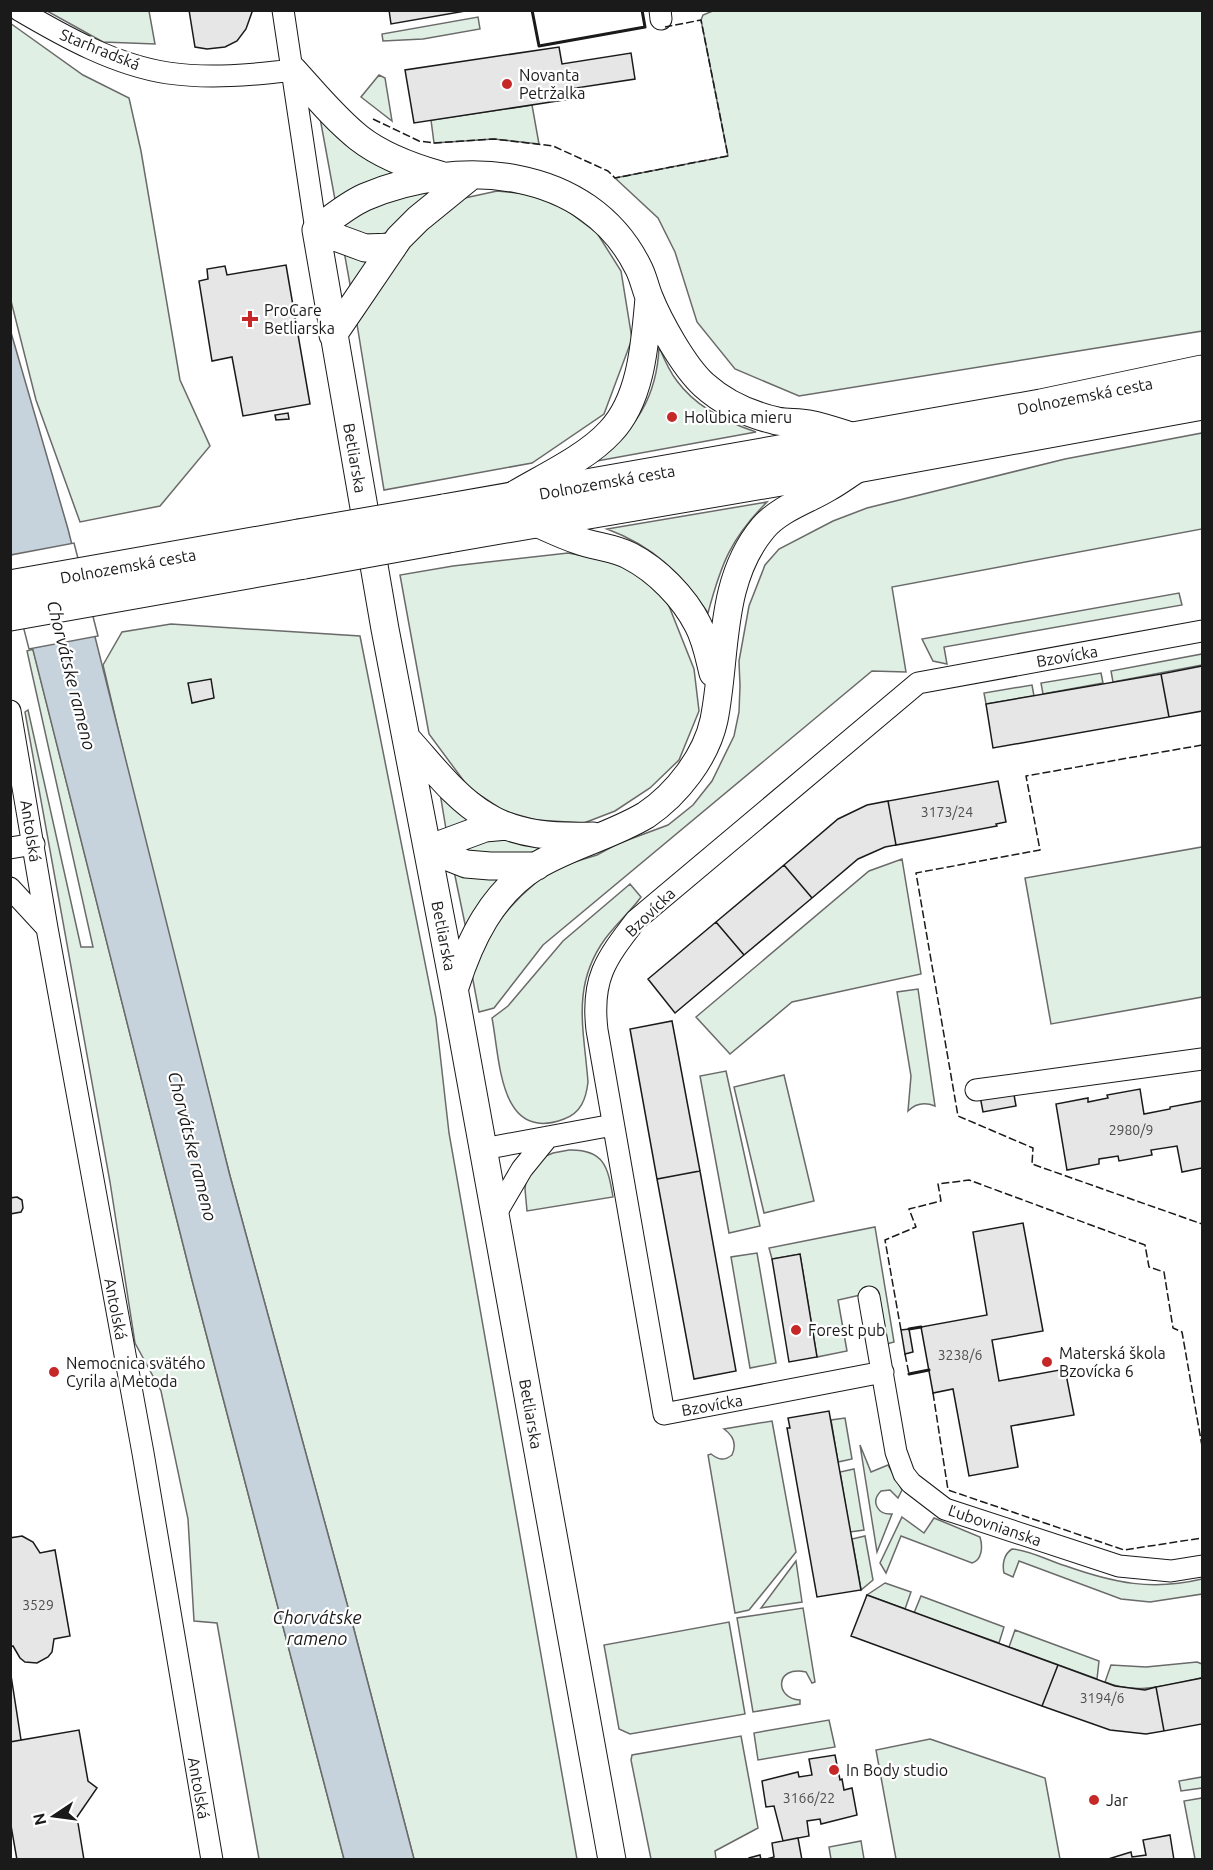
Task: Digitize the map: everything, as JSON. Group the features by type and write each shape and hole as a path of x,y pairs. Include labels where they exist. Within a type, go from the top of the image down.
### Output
{"main road":[{"name":"Dolnozemská cesta","path":"10,614 109,584 446,523 534,522 860,451 1041,406 1203,372"},
{"name":"Dolnozemská cesta","path":"446,523 504,500 1203,403"},
{"name":"Dolnozemská cesta","path":"10,587 109,584"}],"street":[{"name":"Starhradská","path":"19,10 73,40 128,63 168,73 239,76 293,70"},
{"name":"Betliarska","path":"283,10 333,335 612,1860"},
{"path":"293,70 360,139 413,167 441,176"},
{"path":"333,335 393,247 418,219 472,175"},
{"path":"316,230 363,198 409,182 441,176 472,175 523,179 560,192 582,204 617,235 638,266 649,298 670,340 702,384 737,407 778,421 808,424 860,451 828,488 784,511 765,526 748,550 731,593 721,653 714,721 699,756 682,781 660,805 646,815 537,866 517,881 477,928 454,988"},
{"path":"316,230 357,247 372,249 393,247"},
{"path":"504,500 595,446 619,420 639,375 649,298"},
{"path":"534,522 579,541 606,547 630,556 658,576 687,607 698,624 718,690"},
{"name":"Bzovícka","path":"883,1372 664,1414 595,1009 600,976 613,950 636,920 918,683 1203,631"},
{"name":"Antolská","path":"10,711 47,928 143,1453 212,1860"},
{"path":"407,740 471,805 486,817 507,826 551,836 600,836"},
{"path":"10,780 20,759"},
{"path":"428,849 485,828 507,826"},
{"path":"10,848 34,844"},
{"path":"428,849 466,864 537,866"},
{"path":"10,888 47,928"},
{"path":"976,1090 1203,1059"},
{"path":"483,1149 613,1125"},
{"path":"495,1215 522,1169 548,1137"},
{"name":"Ľubovnianska","path":"869,1297 896,1452 904,1474 911,1483 945,1509 1119,1566 1171,1571 1203,1566"}],"green space":[{"path":"715,10 1202,11 1202,331 799,396 735,369 697,322 675,252 658,218 615,178 728,156 701,20 703,15"},
{"path":"47,11 149,11 155,44 103,42"},
{"path":"478,17 480,29 423,39 383,41 382,34"},
{"path":"10,23 83,75 129,98 141,151 180,380 210,446 160,506 80,522 36,400 11,301"},
{"path":"379,75 385,78 392,121 361,97"},
{"path":"532,105 539,144 494,139 434,143 431,120"},
{"path":"320,118 409,176 336,205"},
{"path":"447,182 399,229 378,235 344,233 339,228 359,210"},
{"path":"497,191 537,195 565,209 597,233 621,271 632,339 604,414 532,463 384,490 356,318 394,263 451,201"},
{"path":"344,251 378,255 351,290"},
{"path":"659,347 674,377 693,399 723,418 756,432 597,461 622,437 642,411 654,382"},
{"path":"1202,433 1202,529 892,587 906,672 872,671 543,945 494,1008 479,1012 472,975 478,951 501,917 521,896 551,869 597,855 617,844 668,825 693,805 712,781 734,736 739,712 739,661 749,606 765,565 779,549 833,521 867,508 1065,459"},
{"path":"767,502 744,528 729,553 708,613 687,585 665,562 638,544 607,529"},
{"path":"568,553 623,563 665,596 694,669 699,711 679,760 650,788 615,811 584,823 536,820 504,811 469,788 429,734 400,575 453,566"},
{"path":"1179,593 1182,605 944,647 947,664 933,661 922,639"},
{"path":"171,624 360,636 436,1018 449,1133 577,1859 414,1859 230,1176 141,827 103,665 122,632"},
{"path":"33,649 192,1280 344,1859 259,1859 217,1623 194,1621 188,1519 161,1391 135,1343 110,1182 25,712 28,710 81,947 93,947 27,651"},
{"path":"1202,654 1202,665 1113,682 1111,671"},
{"path":"1101,673 1103,683 1043,694 1041,683"},
{"path":"1032,685 1034,696 986,704 984,693"},
{"path":"439,787 477,818 446,829"},
{"path":"486,835 550,847 516,857 452,853"},
{"path":"1202,847 1202,997 1051,1024 1025,878"},
{"path":"902,859 921,974 792,1002 730,1054 696,1017 869,871"},
{"path":"454,871 507,876 466,929"},
{"path":"630,884 641,897 605,939 594,956 587,974 582,1008 588,1082 584,1100 575,1113 564,1119 543,1124 526,1120 515,1109 501,1075 492,1018 508,1006 563,941"},
{"path":"918,989 935,1106 921,1104 908,1111 911,1076 897,992"},
{"path":"726,1071 760,1226 729,1233 700,1076"},
{"path":"784,1075 814,1201 764,1213 734,1087"},
{"path":"569,1150 590,1153 602,1162 609,1177 613,1197 527,1211 526,1181 541,1158"},
{"path":"875,1227 894,1342 883,1345 874,1292 838,1300 847,1351 817,1357 800,1254 772,1259 769,1248"},
{"path":"757,1253 776,1363 750,1368 731,1257"},
{"path":"845,1418 852,1459 838,1462 831,1420"},
{"path":"772,1421 796,1552 749,1610 735,1613 708,1455 722,1459 732,1455 734,1440 724,1429"},
{"path":"860,1445 871,1472 888,1465 902,1490 898,1498 890,1490 881,1491 876,1499 879,1510 892,1514 877,1552"},
{"path":"854,1469 864,1530 850,1532 840,1472"},
{"path":"902,1517 924,1533 934,1518 980,1537 980,1556 972,1563 901,1536 886,1573 880,1563"},
{"path":"865,1536 873,1580 861,1590 852,1539"},
{"path":"1012,1549 1033,1553 1060,1564 1117,1581 1150,1585 1184,1583 1202,1579 1202,1594 1150,1602 1121,1599 1019,1561 1013,1577 1004,1573 1003,1566 1005,1556"},
{"path":"796,1561 802,1602 761,1608"},
{"path":"885,1583 911,1592 905,1609 867,1595"},
{"path":"921,1596 1004,1627 999,1643 914,1613"},
{"path":"803,1608 815,1682 812,1683 806,1672 788,1673 783,1678 782,1689 792,1698 800,1700 800,1704 753,1712 737,1618"},
{"path":"729,1622 745,1714 630,1734 619,1729 604,1645"},
{"path":"1015,1630 1099,1661 1097,1679 1009,1647"},
{"path":"1197,1662 1202,1664 1202,1678 1166,1686 1129,1688 1105,1682 1111,1665 1146,1667"},
{"path":"829,1720 835,1747 758,1760 754,1733"},
{"path":"741,1736 758,1828 715,1851 716,1859 651,1859 631,1760 632,1755"},
{"path":"930,1739 1045,1778 1060,1859 896,1859 876,1750"},
{"path":"1202,1777 1202,1788 1181,1791 1179,1781"},
{"path":"1202,1798 1202,1859 1195,1859 1184,1801"},
{"path":"861,1841 864,1859 831,1859 829,1847"}],"water":[{"name":"Chorvátske rameno","path":"10,329 68,529 230,1176 414,1859 344,1859 192,1280 11,563"}],"pier":[{"path":"74,543 98,636 29,649 10,575 11,555"}],"building":[{"path":"189,10 252,10 252,12 246,29 237,41 225,47 207,49 195,47"},
{"path":"389,10 471,10 391,24"},
{"name":"Novanta Petržalka","path":"559,47 562,64 631,53 635,79 569,89 571,99 414,123 405,70"},
{"name":"ProCare Betliarska","path":"286,265 310,404 243,416 232,357 212,361 199,281 208,279 207,269 225,266 227,275"},
{"path":"288,413 289,419 276,420 275,415"},
{"path":"1202,666 1202,711 1169,717 1161,674"},
{"path":"1161,674 1169,717 993,748 986,704"},
{"path":"211,679 214,698 192,703 188,683"},
{"path":"998,781 1006,822 996,824 997,826 896,845 888,801"},
{"path":"888,801 896,845 885,847 858,859 812,898 784,865 838,819 867,805"},
{"path":"784,865 812,898 744,955 716,922"},
{"path":"716,922 744,955 675,1013 648,979"},
{"path":"672,1021 700,1171 657,1179 630,1029"},
{"path":"1013,1089 1016,1106 983,1112 980,1096"},
{"path":"1140,1089 1144,1114 1202,1101 1202,1168 1182,1172 1177,1146 1151,1150 1152,1155 1119,1161 1118,1156 1099,1159 1099,1164 1067,1170 1056,1104 1088,1098 1088,1102 1108,1098 1107,1095"},
{"path":"700,1171 736,1371 694,1379 657,1179"},
{"path":"17,1197 22,1200 23,1208 21,1212 10,1214 10,1198"},
{"path":"1023,1223 1043,1331 992,1340 999,1381 1065,1369 1074,1415 1011,1426 1018,1467 969,1476 953,1389 933,1393 921,1327 987,1315 973,1232"},
{"path":"800,1254 817,1357 789,1362 772,1259"},
{"path":"909,1329 913,1352 905,1354 901,1330"},
{"path":"829,1411 861,1590 817,1597 787,1428 790,1428 788,1418"},
{"path":"22,1536 33,1542 40,1553 55,1550 70,1636 54,1639 52,1652 37,1663 25,1662 13,1646 10,1647 10,1538"},
{"path":"867,1595 1058,1665 1042,1706 851,1636"},
{"path":"1058,1665 1115,1686 1145,1690 1156,1687 1164,1731 1146,1734 1110,1730 1042,1706"},
{"path":"10,1669 21,1740 10,1742"},
{"path":"1202,1678 1202,1724 1164,1731 1156,1687"},
{"path":"79,1730 88,1781 97,1788 77,1817 84,1860 17,1860 10,1820 10,1742"},
{"path":"835,1755 844,1790 852,1788 857,1815 821,1824 820,1819 807,1821 809,1836 783,1841 774,1806 766,1807 762,1781 798,1772 799,1777 812,1775 809,1759"},
{"path":"1170,1835 1174,1860 1105,1860 1131,1852 1132,1857 1146,1855 1143,1840"},
{"path":"798,1838 802,1860 763,1860 774,1857 772,1843"},
{"path":"760,1855 761,1860 748,1860 749,1858"}],"fence":[{"path":"373,119 419,141 434,143 494,139 553,146 608,171 615,178 728,156 701,20 665,27"},
{"path":"1202,745 1026,776 1040,850 916,873 958,1116 1033,1148 1032,1164 1202,1224"},
{"path":"901,1330 885,1240 916,1227 909,1209 941,1201 938,1184 969,1180 1145,1245 1149,1267 1164,1272 1173,1328 1182,1332 1202,1446"},
{"path":"905,1354 909,1374"},
{"path":"933,1393 948,1490 1124,1550 1202,1538"}],"wall":[{"path":"532,10 539,46 645,27 642,10"},
{"path":"909,1329 921,1327"},
{"path":"909,1374 929,1370"}],"place":[{"name":"Novanta Petržalka","path":"507,84"},
{"name":"ProCare Betliarska","path":"250,319"},
{"name":"Holubica mieru","path":"672,417"},
{"name":"Forest pub","path":"796,1330"},
{"name":"Materská škola Bzovícka 6","path":"1047,1362"},
{"name":"Nemocnica svätého Cyrila a Metoda","path":"54,1372"},
{"name":"In Body studio","path":"834,1770"},
{"name":"Jar","path":"1094,1800"}]}
